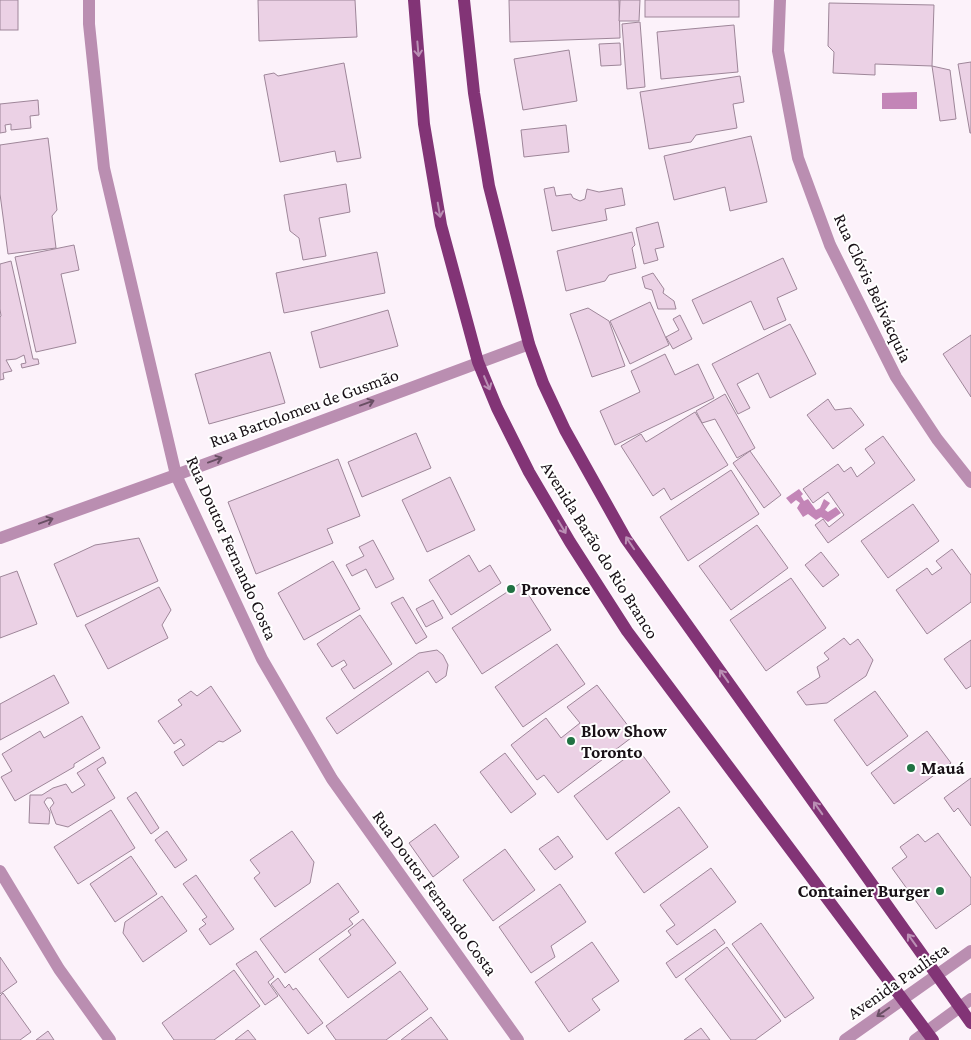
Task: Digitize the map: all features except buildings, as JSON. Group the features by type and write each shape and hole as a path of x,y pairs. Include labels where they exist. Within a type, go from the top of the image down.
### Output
{"main road":[{"name":"Avenida Barão do Rio Branco","path":"414,0 424,124 440,216 478,362 529,472 570,542 627,631 930,1036"},
{"name":"Avenida Barão do Rio Branco","path":"464,0 474,93 489,186 529,344 543,383 565,430 626,539 938,974 971,1023"}],"street":[{"name":"Rua Doutor Fernando Costa","path":"89,0 88,24 104,168 176,475 262,659 332,779 518,1040"},
{"name":"Rua Clóvis Belivácquia","path":"780,0 778,51 798,158 830,245 896,377 937,440 971,482"},
{"name":"Rua Bartolomeu de Gusmão","path":"0,538 529,344"},
{"path":"0,871 59,969 110,1040"},
{"name":"Avenida Paulista","path":"845,1040 971,952"},
{"path":"915,1040 930,1036 971,999"}],"shaded area":[{"path":"917,92 917,109 882,109 882,93"},
{"path":"799,489 803,494 801,496 804,501 808,499 816,510 820,508 824,499 830,503 825,510 828,512 836,507 841,513 828,522 821,517 816,520 808,514 803,517 797,508 800,503 796,500 791,504 786,498"}],"place":[{"name":"Provence","path":"511,589"},
{"name":"Blow Show Toronto","path":"571,741"},
{"name":"Mauá","path":"911,768"},
{"name":"Container Burger","path":"940,891"}]}
